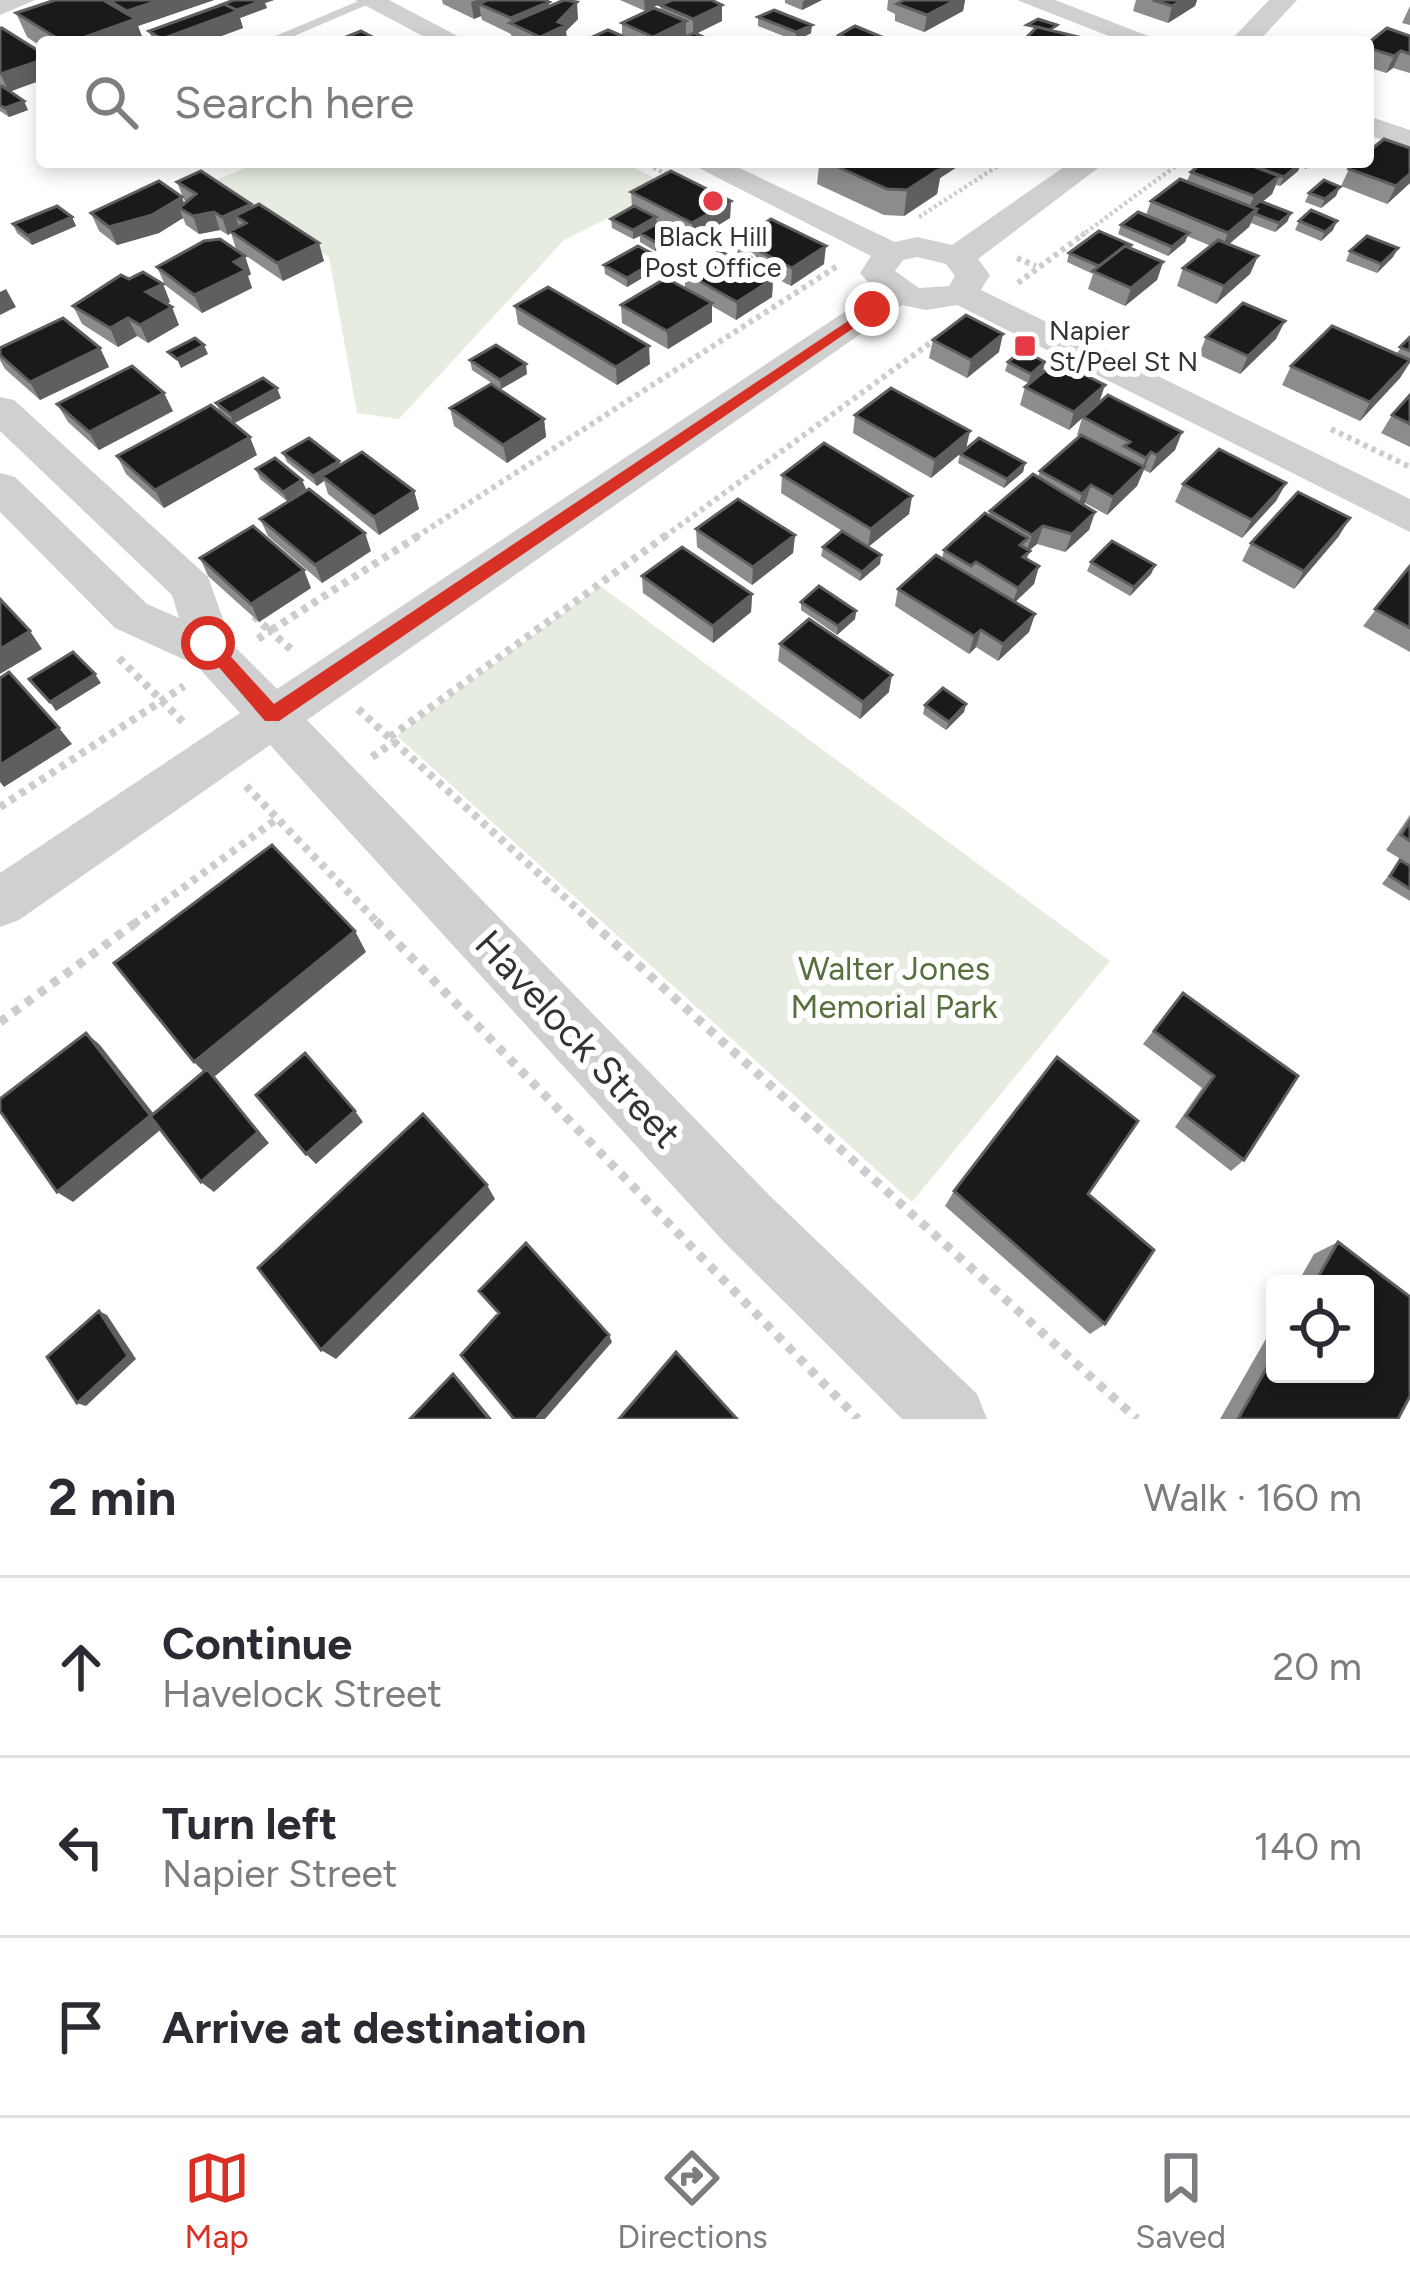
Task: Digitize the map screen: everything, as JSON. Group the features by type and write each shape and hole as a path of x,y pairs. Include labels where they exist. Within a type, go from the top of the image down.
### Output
{"street":[{"path":"0,7 22,0"},
{"path":"1030,0 1133,36"},
{"path":"1249,36 1284,0"},
{"path":"369,1 442,36"},
{"path":"1374,127 1410,140"},
{"path":"712,168 893,273 927,302 1084,168"},
{"path":"0,903 272,716 893,273 917,247 960,275 1410,517"},
{"name":"Havelock Street","path":"0,409 192,588 212,652"},
{"name":"Havelock Street","path":"0,488 131,616 212,652 747,1219 952,1419"}],"lane":[{"path":"283,36 369,1"}],"path":[{"path":"918,218 995,168"},
{"path":"1015,281 1173,168"},
{"path":"270,632 843,262"},
{"path":"946,331 390,736 1137,1419"},
{"path":"0,807 161,700"},
{"path":"0,1022 278,818 858,1419"}],"green space":[{"path":"245,168 635,168 672,187 564,240 399,419 357,413 329,257 207,184"},
{"name":"Walter Jones Memorial Park","path":"600,586 1110,961 912,1202 397,736"}],"building":[{"path":"55,0 103,0 136,19 88,36 53,36 16,13"},
{"path":"108,0 161,0 127,11"},
{"path":"234,0 264,0 237,10 218,6"},
{"path":"488,0 549,2 511,18 479,4"},
{"path":"564,0 577,2 558,22 566,25 542,36 510,23"},
{"path":"672,0 711,0 722,5 693,19 660,5"},
{"path":"956,0 927,15 897,4"},
{"path":"224,4 238,11 170,36 149,31"},
{"path":"654,8 686,21 655,36 622,23"},
{"path":"774,10 812,25 796,32 758,17"},
{"path":"1038,19 1057,25 1050,30 1027,25"},
{"path":"855,26 879,36 842,36"},
{"path":"1037,27 1074,36 1028,36"},
{"path":"2,28 36,49 36,62 0,74"},
{"path":"1387,28 1410,36 1410,54 1401,51 1394,56 1374,50 1374,38"},
{"path":"2,86 24,101 5,108 0,105"},
{"path":"1384,139 1410,148 1410,174 1396,186 1349,169 1374,168 1374,147"},
{"path":"840,168 941,168 907,190 887,189"},
{"path":"1196,168 1258,168 1279,176 1254,196 1191,172"},
{"path":"1260,168 1295,168 1284,177"},
{"path":"201,171 251,204 222,217 214,212 193,216 179,208 196,194 177,182"},
{"path":"671,171 731,201 692,223 631,192"},
{"path":"1180,179 1257,209 1228,233 1151,201"},
{"path":"1324,180 1340,187 1325,199 1309,193"},
{"path":"159,181 182,197 152,215 109,227 91,213"},
{"path":"1260,201 1291,213 1279,223 1255,214 1257,209 1252,207"},
{"path":"259,204 319,243 277,263 230,231 246,223 235,216"},
{"path":"57,206 72,217 28,236 13,224"},
{"path":"634,206 656,217 633,230 611,219"},
{"path":"1311,210 1337,221 1325,232 1299,221"},
{"path":"1138,212 1189,233 1172,247 1121,225"},
{"path":"771,219 826,246 792,268 738,240"},
{"path":"660,222 675,230 655,242 640,233"},
{"path":"1099,231 1131,245 1099,266 1069,253"},
{"path":"1367,236 1398,248 1381,264 1350,251"},
{"path":"220,239 245,256 234,262 246,270 194,295 157,267 204,241"},
{"path":"1218,240 1258,256 1224,286 1183,268"},
{"path":"638,246 661,258 627,278 604,265"},
{"path":"1125,246 1163,262 1131,288 1093,271"},
{"path":"720,251 773,279 737,302 685,273"},
{"path":"143,272 163,284 146,292 172,307 140,325 128,318 110,328 73,306 121,275 129,279"},
{"path":"666,278 712,303 667,331 621,305"},
{"path":"548,287 649,346 616,367 515,306"},
{"path":"1243,303 1285,321 1248,356 1206,337"},
{"path":"966,315 1003,334 971,360 933,340"},
{"path":"63,318 100,348 30,382 0,355 0,348"},
{"path":"1332,326 1410,360 1370,402 1291,366"},
{"path":"195,338 204,345 177,359 168,352"},
{"path":"496,345 526,364 500,380 470,360"},
{"path":"1022,350 1045,362 1031,374 1008,362"},
{"path":"1057,361 1105,385 1074,412 1025,387"},
{"path":"132,366 164,393 89,432 57,404"},
{"path":"263,378 277,388 230,414 216,403"},
{"path":"491,384 544,419 503,445 450,408"},
{"path":"891,388 970,431 935,460 855,415"},
{"path":"1108,395 1182,432 1157,455 1151,452 1146,458 1124,446 1130,442 1083,417"},
{"path":"1410,395 1410,424 1392,415"},
{"path":"211,405 250,437 155,490 117,456"},
{"path":"1081,435 1144,467 1113,497 1091,485 1082,494 1040,471"},
{"path":"309,438 339,461 313,476 283,453"},
{"path":"979,438 1025,463 1007,479 960,454"},
{"path":"824,443 912,496 871,529 782,475"},
{"path":"1219,449 1286,483 1252,520 1183,484"},
{"path":"362,452 414,491 374,517 322,476"},
{"path":"275,458 302,480 283,492 256,469"},
{"path":"1033,474 1095,512 1072,534 1043,526 1032,535 990,511"},
{"path":"309,489 365,533 315,565 260,519"},
{"path":"1298,492 1350,518 1304,571 1251,543"},
{"path":"738,499 795,535 753,567 696,529"},
{"path":"985,513 1028,538 1020,545 1030,551 1023,557 1039,566 1018,588 976,562 971,566 944,550"},
{"path":"253,526 304,570 251,604 200,558"},
{"path":"842,531 881,555 862,572 823,547"},
{"path":"1112,541 1155,565 1134,587 1091,562"},
{"path":"682,547 752,594 713,626 642,576"},
{"path":"936,555 1035,614 1003,644 981,630 974,636 898,589"},
{"path":"1410,566 1410,628 1375,609"},
{"path":"819,586 856,611 838,626 801,602"},
{"path":"0,599 30,631 0,649"},
{"path":"809,619 892,675 863,702 780,644"},
{"path":"73,652 95,674 50,702 29,679"},
{"path":"9,672 59,728 0,765 0,678"},
{"path":"943,688 966,704 949,722 925,705"},
{"path":"272,845 355,931 194,1062 114,963"},
{"path":"1400,860 1410,866 1410,889 1390,876"},
{"path":"1183,993 1298,1076 1244,1160 1186,1116 1214,1076 1154,1031"},
{"path":"86,1033 151,1116 207,1069 258,1132 201,1182 150,1116 57,1192 0,1111 0,1099"},
{"path":"305,1053 355,1111 306,1154 256,1095"},
{"path":"1057,1057 1138,1121 1088,1194 1154,1250 1105,1324 954,1191"},
{"path":"423,1114 487,1185 321,1350 258,1268"},
{"path":"1338,1242 1410,1297 1410,1396 1398,1419 1238,1419 1266,1369 1266,1383 1374,1383 1374,1275 1319,1275"},
{"path":"526,1243 609,1335 536,1419 514,1419 461,1355 499,1313 479,1291"},
{"path":"99,1311 128,1356 77,1403 47,1357"},
{"path":"676,1352 737,1419 619,1419"},
{"path":"453,1374 489,1419 410,1419"}],"place":[{"name":"Black Hill Post Office","path":"713,201"},
{"name":"Napier St/Peel St N","path":"1025,346"}],"route":[{"path":"208,643 272,716 872,309"}]}
